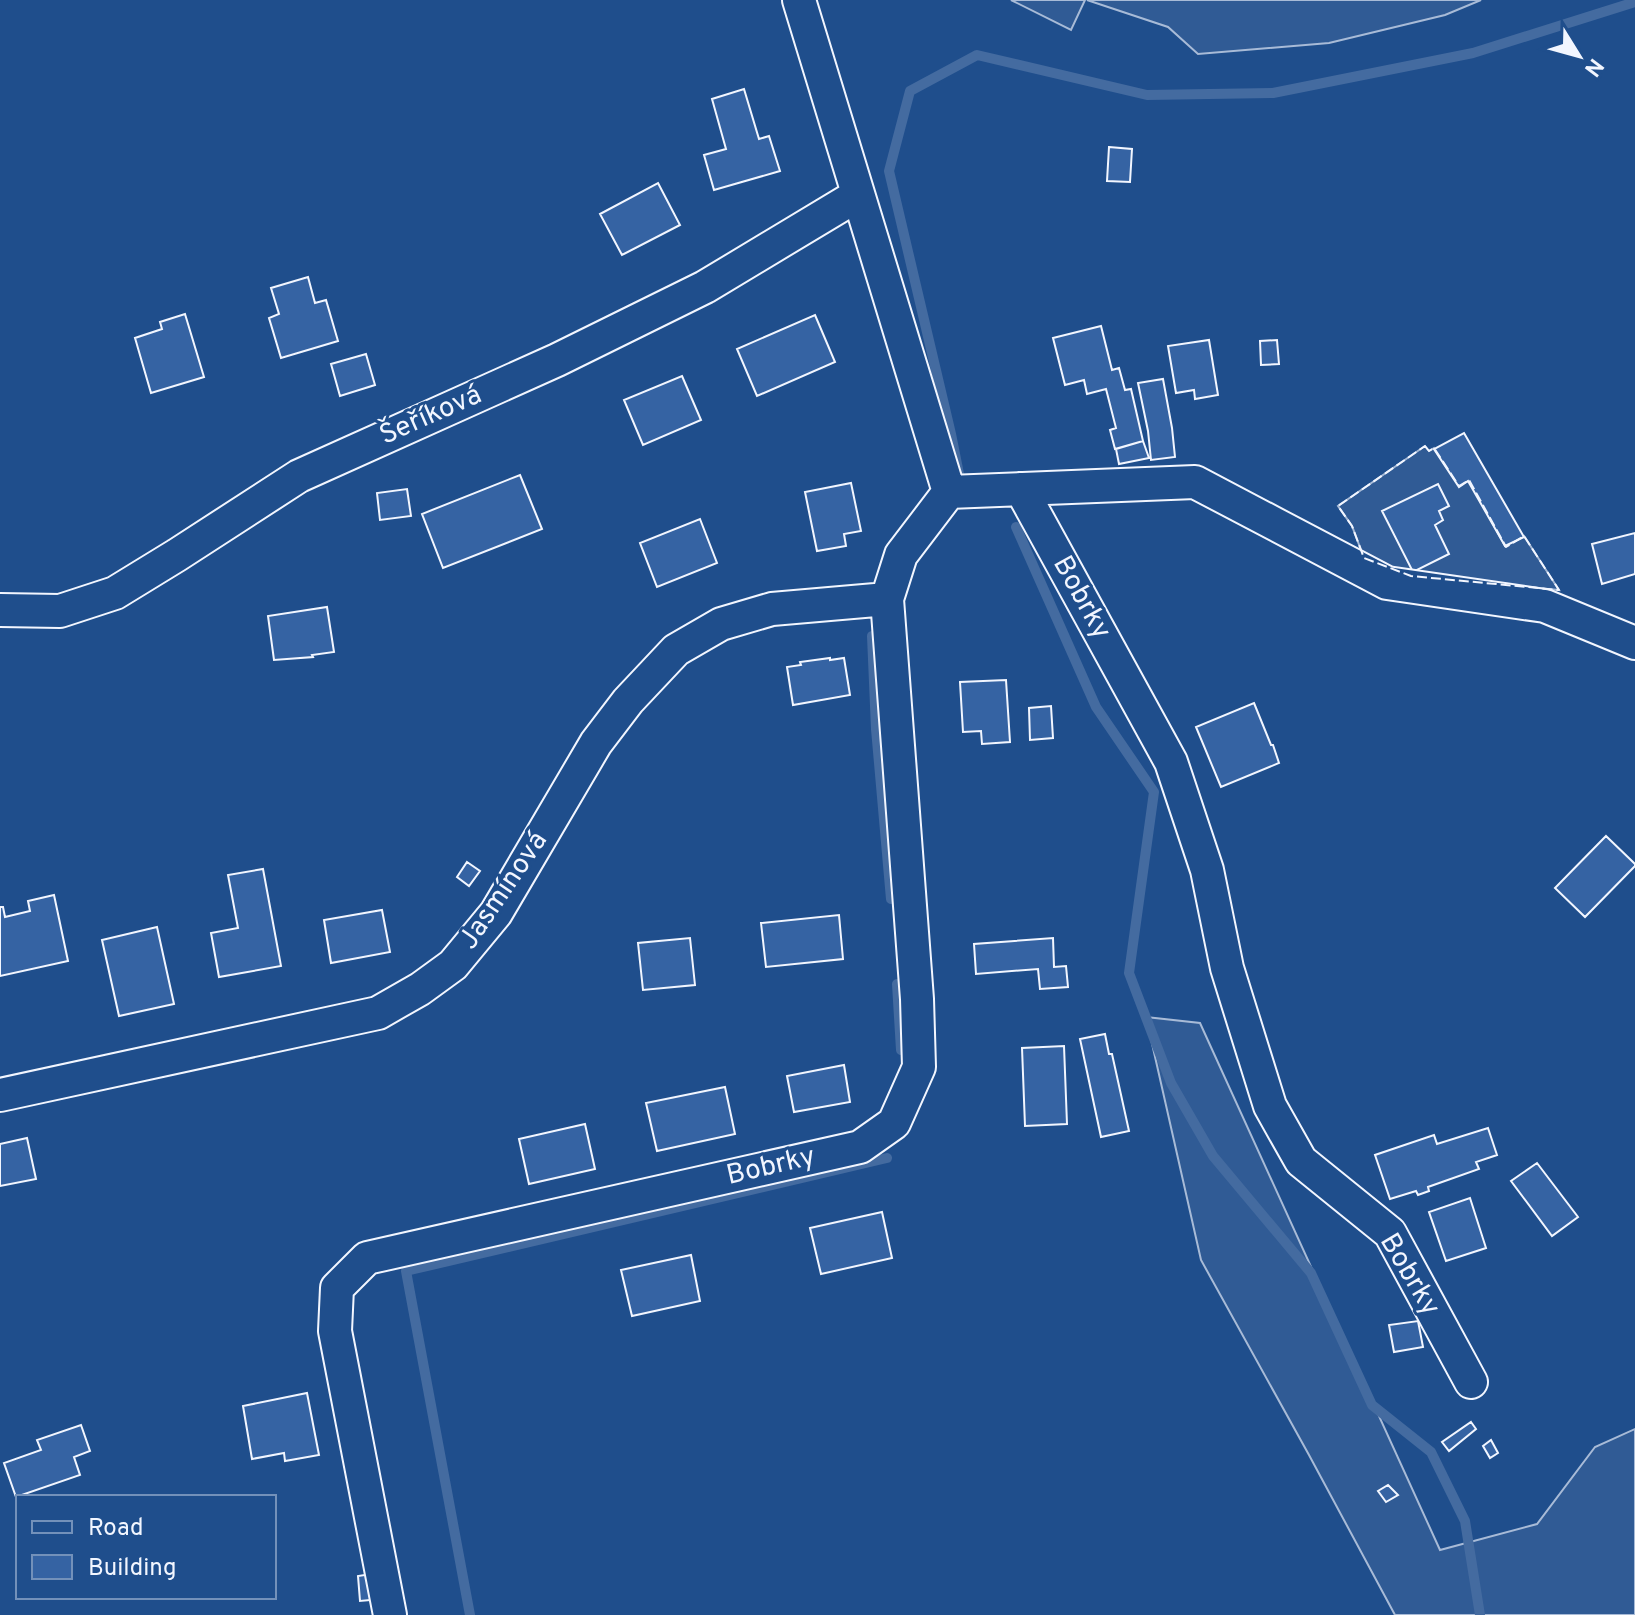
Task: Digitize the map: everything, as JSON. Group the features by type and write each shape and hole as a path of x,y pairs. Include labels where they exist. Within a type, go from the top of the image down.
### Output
{"street":[{"path":"799,0 949,492 1195,482 1387,583 1545,606 1635,643"},
{"name":"Šeříková","path":"0,610 60,611 115,593 299,476 557,360 705,287 858,195"},
{"name":"Bobrky","path":"1021,489 1171,762 1207,870 1227,968 1270,1106 1301,1161 1390,1233 1471,1382"},
{"name":"Bobrky","path":"390,1615 335,1331 337,1288 367,1258 860,1147 894,1123 919,1067 917,999 887,599 901,555 949,492"},
{"name":"Jasmínová","path":"0,1095 378,1013 420,989 453,965 496,913 596,743 628,701 676,650 721,624 772,609 887,599"}],"shaded area":[{"path":"1011,0 1085,0 1071,30"},
{"path":"1087,0 1481,0 1445,15 1329,43 1198,54 1168,27"},
{"path":"1425,446 1429,451 1434,448 1459,486 1469,480 1505,546 1524,536 1559,590 1411,576 1364,558 1352,526 1338,506"},
{"path":"1146,1017 1200,1023 1440,1550 1537,1524 1595,1447 1635,1429 1635,1615 1395,1615 1201,1260"}],"building":[{"path":"744,89 759,139 769,136 780,171 714,190 704,155 726,149 712,99"},
{"path":"1109,147 1132,149 1130,182 1107,181"},
{"path":"658,183 680,225 622,255 600,214"},
{"path":"308,277 315,303 326,300 338,341 281,358 269,318 279,314 271,288"},
{"path":"185,314 204,377 151,393 135,338 162,329 160,322"},
{"path":"815,315 835,362 757,396 737,349"},
{"path":"1101,326 1112,370 1119,368 1125,390 1131,389 1143,441 1115,449 1110,430 1116,428 1106,389 1087,394 1084,380 1065,385 1053,338"},
{"path":"1209,340 1218,395 1195,399 1194,390 1176,393 1168,346"},
{"path":"1277,340 1279,364 1261,365 1260,341"},
{"path":"366,354 375,385 340,396 331,364"},
{"path":"682,376 701,420 643,445 624,400"},
{"path":"1163,379 1175,457 1151,460 1138,383"},
{"path":"1464,433 1524,537 1505,546 1468,481 1459,487 1434,449"},
{"path":"1143,441 1149,458 1119,464 1116,449"},
{"path":"520,475 542,529 443,568 422,514"},
{"path":"851,483 861,531 844,534 846,546 817,551 805,492"},
{"path":"1438,484 1449,506 1439,511 1443,520 1435,525 1449,554 1413,572 1382,511"},
{"path":"407,489 411,516 380,520 377,493"},
{"path":"700,519 717,563 657,587 640,543"},
{"path":"1635,533 1635,574 1602,584 1592,544"},
{"path":"327,607 334,652 274,660 268,616"},
{"path":"844,658 850,695 793,705 787,667"},
{"path":"1006,680 1010,742 982,744 981,731 963,732 960,682"},
{"path":"1254,703 1279,763 1221,787 1196,727"},
{"path":"1051,706 1053,738 1030,740 1029,708"},
{"path":"1606,836 1635,866 1585,917 1555,888"},
{"path":"467,862 480,871 469,886 457,877"},
{"path":"263,869 281,966 219,977 211,933 238,928 228,875"},
{"path":"54,895 68,961 0,976 0,907 3,907 5,917 30,911 28,901"},
{"path":"382,910 390,952 331,963 324,920"},
{"path":"839,915 843,959 766,967 761,923"},
{"path":"157,927 174,1004 119,1016 102,940"},
{"path":"690,938 695,985 643,990 638,943"},
{"path":"1053,938 1054,967 1066,966 1068,987 1040,989 1038,969 976,974 974,944"},
{"path":"1105,1034 1129,1131 1101,1137 1080,1039"},
{"path":"1064,1046 1067,1124 1025,1126 1022,1048"},
{"path":"844,1065 850,1102 794,1112 787,1076"},
{"path":"725,1087 735,1134 657,1151 646,1103"},
{"path":"585,1124 595,1169 529,1184 519,1139"},
{"path":"1488,1128 1497,1155 1476,1162 1479,1169 1428,1187 1429,1191 1418,1195 1416,1191 1390,1199 1375,1155 1434,1135 1437,1144"},
{"path":"27,1138 36,1179 0,1186 0,1144"},
{"path":"1537,1163 1578,1217 1552,1236 1511,1181"},
{"path":"1470,1198 1486,1248 1446,1261 1429,1212"},
{"path":"882,1212 892,1258 821,1274 810,1228"},
{"path":"691,1255 700,1301 632,1316 621,1270"},
{"path":"1418,1321 1423,1347 1394,1352 1389,1325"},
{"path":"307,1393 319,1455 285,1461 284,1453 252,1459 243,1406"},
{"path":"1471,1422 1476,1429 1449,1451 1442,1442"},
{"path":"81,1425 90,1451 74,1457 80,1475 16,1497 4,1463 41,1450 37,1440"},
{"path":"1491,1440 1498,1453 1490,1458 1483,1446"},
{"path":"1388,1485 1398,1495 1386,1502 1378,1491"},
{"path":"378,1573 381,1599 360,1601 358,1576"}],"waterway":[{"path":"946,443 951,434 889,171 910,91 977,55 1147,95 1273,93 1473,53 1635,2"},
{"path":"951,434 959,474"},
{"path":"1016,527 1096,707 1154,792 1129,973 1171,1083 1213,1156 1311,1273 1372,1405 1431,1452 1465,1521 1480,1615"},
{"path":"872,636 876,729 891,899"},
{"path":"897,984 901,1050"},
{"path":"470,1615 406,1271 887,1158"}],"fence":[{"path":"1425,446 1429,451 1434,448 1459,486 1469,480 1506,547 1524,536 1559,590 1411,576 1364,558 1352,526 1338,506 1425,446"}]}
